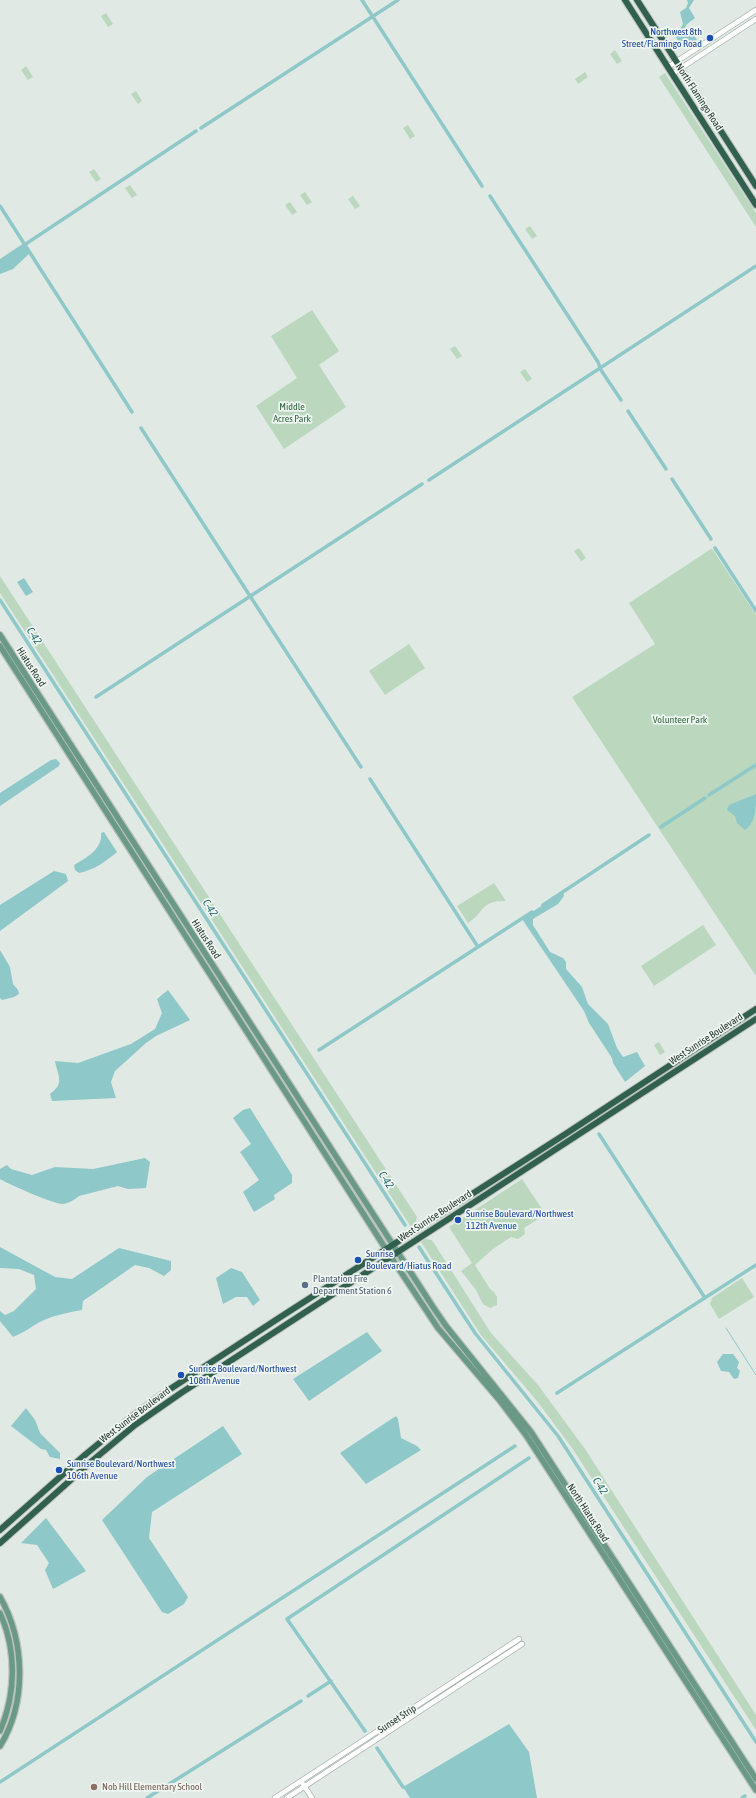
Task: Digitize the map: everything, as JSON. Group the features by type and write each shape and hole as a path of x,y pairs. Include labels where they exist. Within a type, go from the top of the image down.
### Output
{"highway":[{"name":"North Flamingo Road","path":"626,0 756,205"},
{"name":"North Flamingo Road","path":"637,0 756,186"},
{"name":"West Sunrise Boulevard","path":"0,1530 130,1418 181,1382 506,1173 756,1009"},
{"name":"West Sunrise Boulevard","path":"0,1543 135,1425 217,1369 756,1019"}],"main road":[{"name":"Hiatus Road","path":"0,636 397,1253"},
{"name":"Hiatus Road","path":"0,646 391,1257"},
{"name":"North Hiatus Road","path":"397,1253 446,1326 531,1432 756,1790"},
{"name":"North Hiatus Road","path":"391,1257 438,1328 501,1402 526,1435 756,1779"},
{"path":"0,1597 8,1612 15,1631 20,1671 14,1713 0,1746"},
{"path":"0,1613 8,1633 13,1671 8,1709 0,1731"}],"street":[{"path":"668,67 756,10"},
{"path":"672,74 756,19"},
{"name":"Sunset Strip","path":"275,1798 519,1639"},
{"name":"Sunset Strip","path":"287,1798 522,1644"},
{"path":"301,1781 312,1798"}],"green space":[{"path":"106,13 113,24 108,27 101,16"},
{"path":"615,50 622,61 617,64 610,54"},
{"path":"26,66 33,77 28,80 21,70"},
{"path":"585,72 588,77 578,84 575,79"},
{"path":"665,73 756,213 756,227 659,77"},
{"path":"136,91 142,101 138,104 131,94"},
{"path":"408,125 415,136 410,139 403,128"},
{"path":"94,169 101,179 96,182 89,172"},
{"path":"130,185 137,195 132,198 125,188"},
{"path":"305,192 312,202 307,205 300,195"},
{"path":"353,196 360,206 355,209 348,199"},
{"path":"290,202 297,212 292,215 285,205"},
{"path":"530,226 537,236 532,239 525,229"},
{"name":"Middle Acres Park","path":"312,310 339,351 319,365 346,407 284,449 256,406 297,378 271,336"},
{"path":"455,346 462,356 457,359 450,349"},
{"path":"525,369 532,379 527,382 520,372"},
{"path":"579,548 586,558 581,561 574,551"},
{"name":"Volunteer Park","path":"711,549 756,615 756,976 572,697 655,644 629,603"},
{"path":"0,576 417,1217 415,1224 411,1227 0,593"},
{"path":"409,644 425,668 385,695 369,671"},
{"path":"494,883 506,901 492,902 468,923 457,906"},
{"path":"703,925 716,945 654,986 641,966"},
{"path":"659,1042 665,1052 660,1055 654,1045"},
{"path":"522,1179 544,1212 543,1216 524,1228 525,1234 518,1239 511,1237 493,1249 475,1265 490,1289 497,1297 497,1305 490,1308 483,1304 476,1290 461,1271 472,1263 449,1227"},
{"path":"425,1239 432,1240 491,1333 538,1385 585,1449 756,1715 756,1730 572,1448 537,1401 481,1335 421,1242"},
{"path":"742,1278 754,1297 719,1319 710,1304 712,1298"}],"water":[{"path":"687,0 694,0 689,8 695,18 686,25 684,32 693,34 697,40 684,48 680,45 676,37 683,24 680,12 686,8 688,3"},
{"path":"26,244 31,252 13,269 0,274 0,261"},
{"path":"24,578 33,592 26,596 17,582"},
{"path":"56,759 60,763 59,766 0,806 0,793 51,760"},
{"path":"756,794 753,819 749,827 745,830 737,823 735,816 727,810 729,805"},
{"path":"104,832 117,852 90,870 79,873 75,870 74,865 93,852 99,844 101,833"},
{"path":"54,871 66,874 68,881 0,931 0,905"},
{"path":"563,891 564,896 558,904 533,919 533,925 550,952 563,958 566,962 566,969 582,987 588,1004 608,1024 617,1048 623,1057 637,1052 645,1066 625,1082 613,1063 612,1058 589,1023 584,1011 522,919"},
{"path":"0,950 10,967 13,984 18,990 19,994 2,1000 0,998"},
{"path":"168,990 190,1020 156,1036 115,1071 111,1082 116,1098 52,1101 50,1094 55,1090 59,1083 59,1076 55,1061 78,1063 131,1044 155,1029 162,1013 157,999"},
{"path":"250,1108 292,1175 292,1183 274,1195 275,1199 254,1212 243,1192 259,1180 240,1152 251,1144 233,1118 243,1110"},
{"path":"145,1158 150,1162 146,1188 128,1189 118,1186 79,1196 71,1202 64,1204 41,1197 0,1179 0,1169 7,1165 11,1169 32,1175 55,1167 93,1169"},
{"path":"0,1247 55,1277 72,1279 119,1248 171,1261 171,1270 164,1276 149,1268 135,1265 83,1301 82,1310 49,1318 13,1337 0,1321 0,1311 5,1315 14,1311 36,1289 34,1275 19,1269 0,1268"},
{"path":"231,1268 242,1272 260,1300 253,1306 247,1297 236,1297 223,1304 216,1278"},
{"path":"367,1332 382,1351 309,1401 293,1379"},
{"path":"723,1354 733,1354 739,1362 737,1368 740,1371 738,1378 734,1379 729,1372 721,1371 717,1362"},
{"path":"26,1408 35,1420 40,1433 60,1453 60,1459 50,1457 46,1450 41,1449 11,1426"},
{"path":"396,1416 398,1419 401,1438 417,1446 421,1450 366,1484 340,1453"},
{"path":"223,1426 242,1454 152,1512 149,1538 188,1597 184,1604 168,1614 162,1612 102,1520 147,1477"},
{"path":"46,1518 86,1571 53,1589 45,1570 49,1563 37,1545 21,1543"},
{"path":"509,1724 529,1752 537,1798 410,1798 403,1787"}],"waterway":[{"path":"362,0 482,186"},
{"path":"201,128 398,0"},
{"path":"0,261 196,131"},
{"path":"490,196 621,400"},
{"path":"0,206 132,412"},
{"path":"429,480 756,266"},
{"path":"628,411 666,469"},
{"path":"141,428 361,767"},
{"path":"672,479 711,539"},
{"path":"96,697 422,484"},
{"path":"715,548 756,611"},
{"name":"C-42","path":"0,600 405,1225"},
{"path":"709,795 756,765"},
{"path":"370,779 478,947"},
{"path":"661,827 705,798"},
{"path":"543,905 649,835"},
{"path":"319,1050 532,912"},
{"path":"599,1134 705,1298"},
{"name":"C-42","path":"419,1247 475,1333 558,1436 756,1742"},
{"path":"557,1393 756,1265"},
{"path":"726,1328 756,1375"},
{"path":"0,1782 515,1446"},
{"path":"365,1731 287,1619 529,1458"},
{"path":"308,1696 331,1681"},
{"path":"147,1798 301,1701"},
{"path":"377,1748 403,1787"}],"place":[{"name":"Northwest 8th Street/Flamingo Road","path":"710,38"},
{"name":"Sunrise Boulevard/Northwest 112th Avenue","path":"458,1220"},
{"name":"Sunrise Boulevard/Hiatus Road","path":"358,1260"},
{"name":"Plantation Fire Department Station 6","path":"305,1285"},
{"name":"Sunrise Boulevard/Northwest 108th Avenue","path":"181,1375"},
{"name":"Sunrise Boulevard/Northwest 106th Avenue","path":"59,1470"},
{"name":"Nob Hill Elementary School","path":"94,1787"}]}
